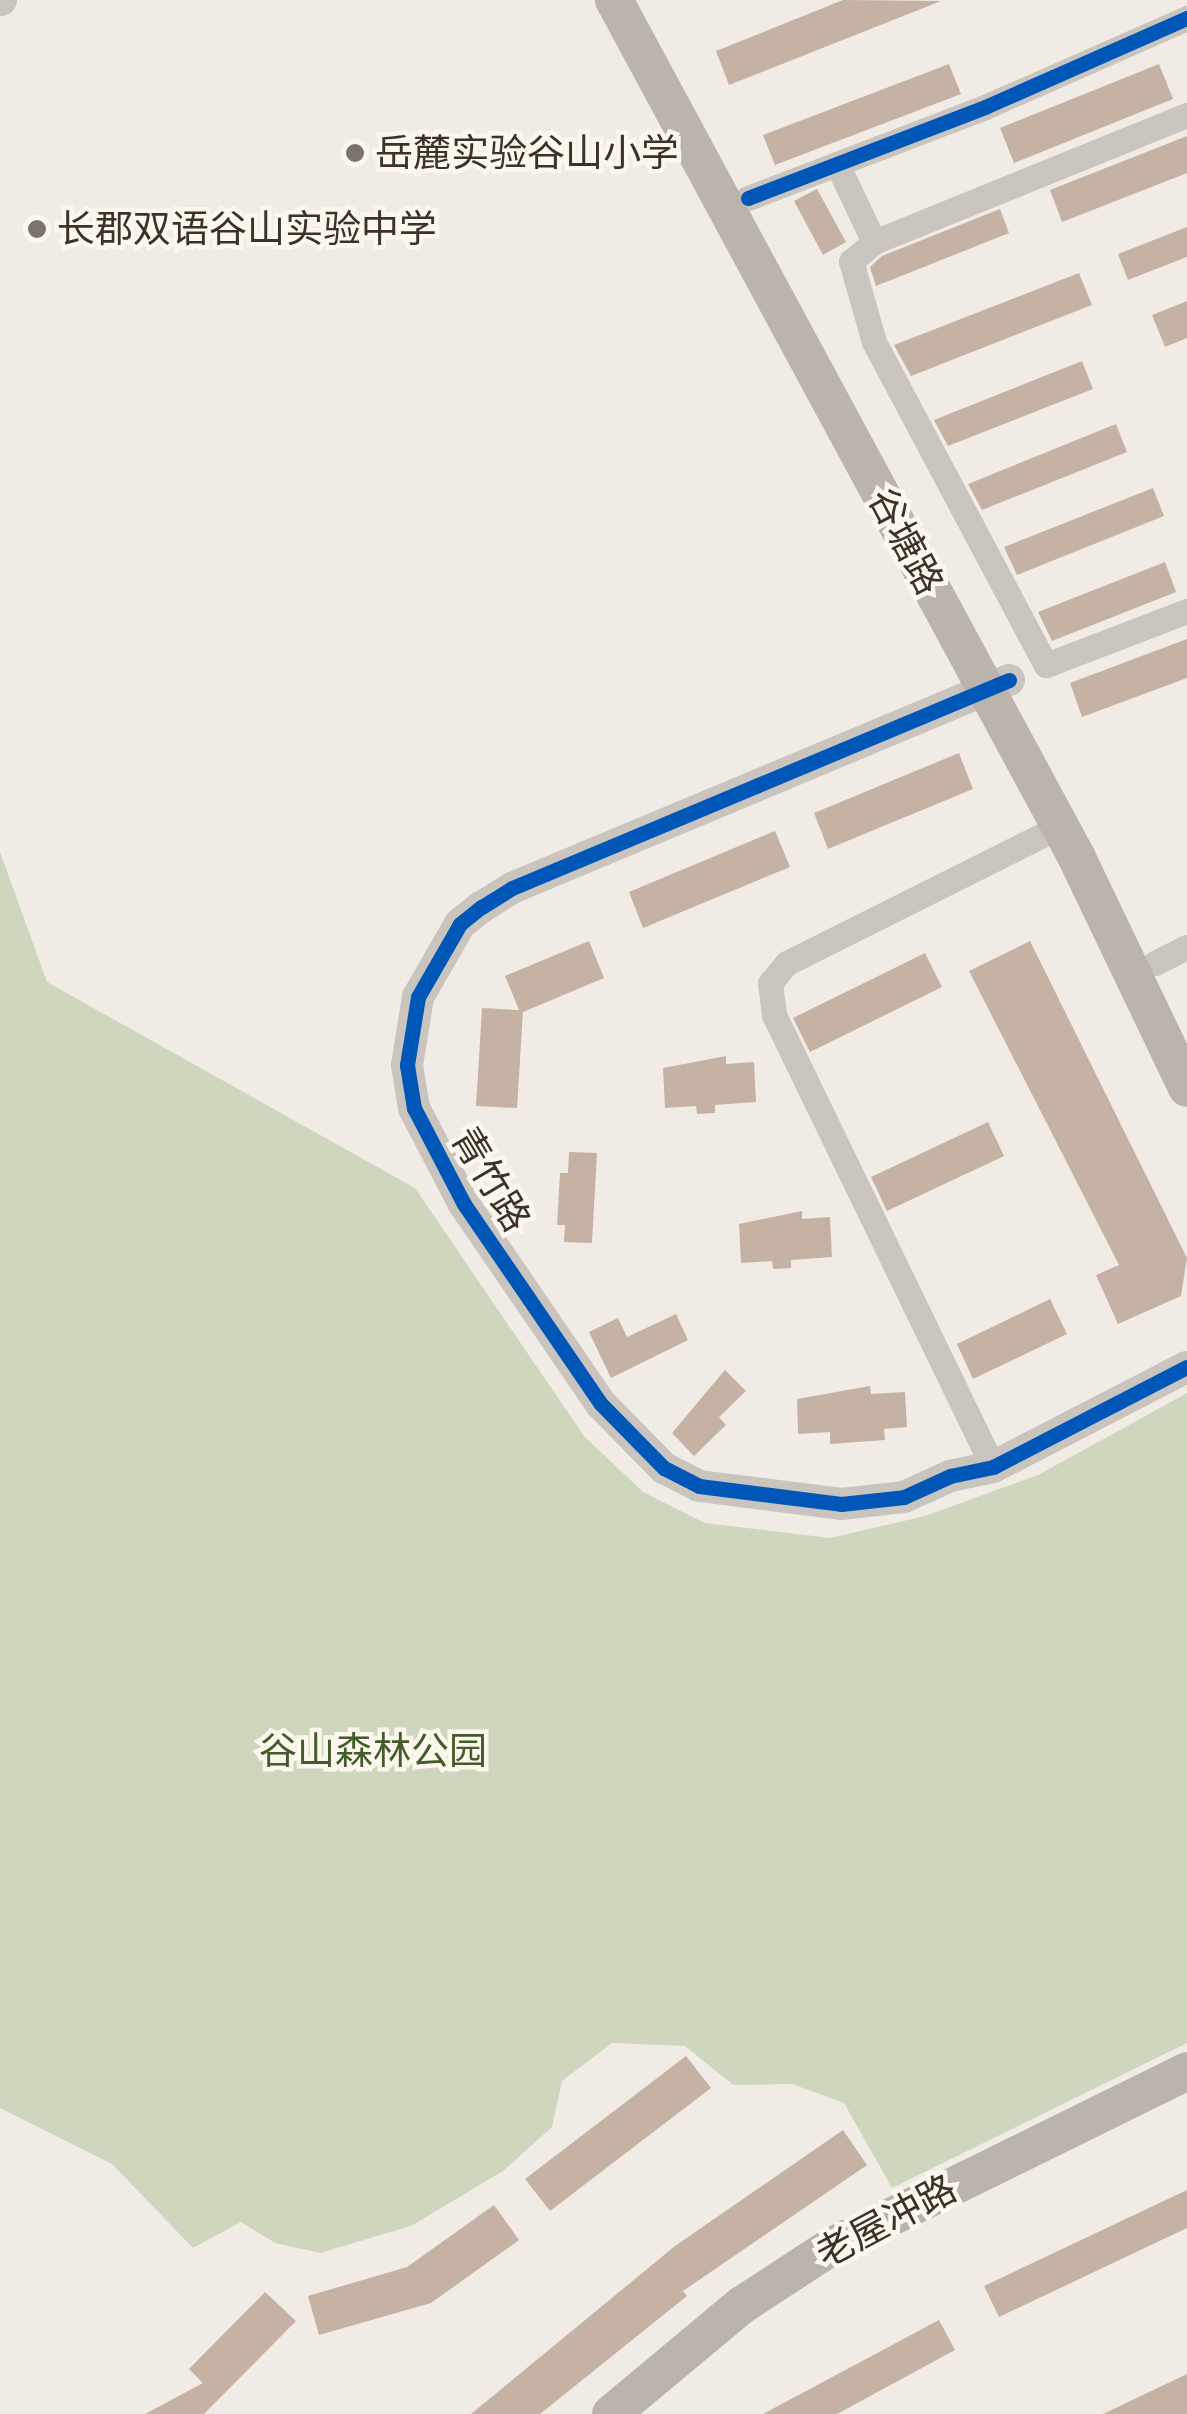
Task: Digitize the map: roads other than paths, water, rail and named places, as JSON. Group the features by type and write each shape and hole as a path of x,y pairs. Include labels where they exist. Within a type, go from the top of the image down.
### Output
{"main road":[{"name":"谷塘路","path":"614,0 999,688 1171,956 1187,1032"},
{"name":"谷塘路","path":"641,0 748,198 999,688 1060,826 1187,1088"},
{"name":"老屋冲路","path":"612,2414 742,2305 832,2246 1187,2071"},
{"name":"老屋冲路","path":"646,2414 755,2323 843,2266 1187,2096"}],"street":[{"path":"748,198 1187,18"},
{"path":"1187,116 874,242 851,261 874,342 1046,665 1187,611"},
{"path":"838,164 874,242"},
{"name":"青竹路","path":"999,688 512,888 481,907 460,924 418,997 408,1065 414,1108 464,1204 601,1404 664,1468 700,1486 740,1495 868,1504 989,1459 1187,1367"},
{"path":"989,1459 774,1015 770,983 786,964 1060,826"},
{"name":"青竹路","path":"989,1459 1187,1346"}],"place":[{"name":"岳麓实验谷山小学","path":"355,153"},
{"name":"长郡双语谷山实验中学","path":"37,229"}],"park label":[{"name":"谷山森林公园","path":"373,1751"}]}
